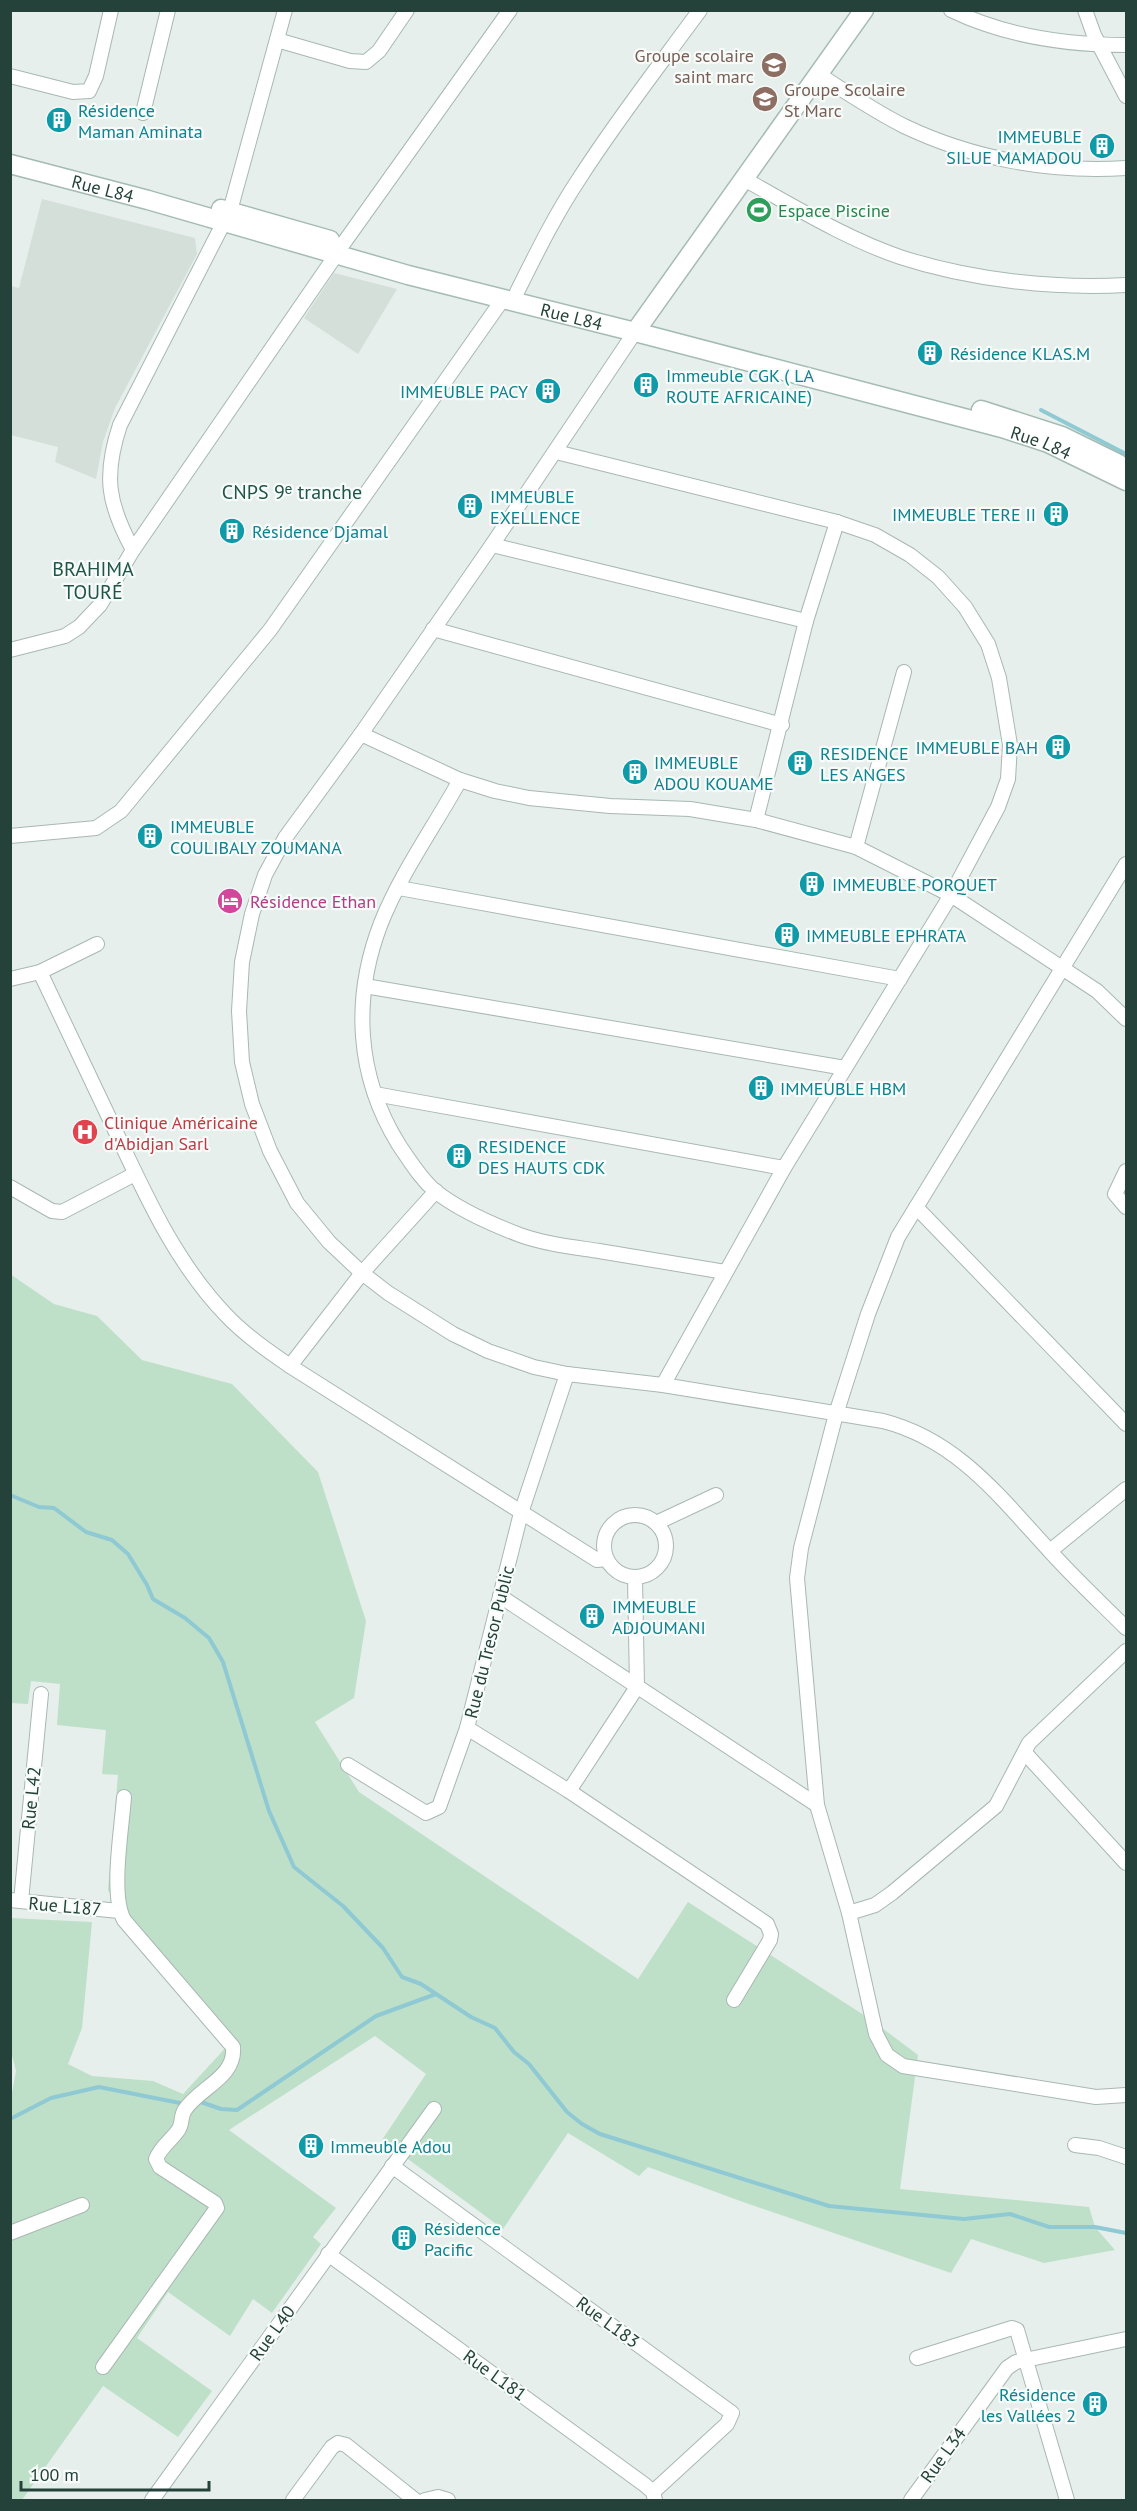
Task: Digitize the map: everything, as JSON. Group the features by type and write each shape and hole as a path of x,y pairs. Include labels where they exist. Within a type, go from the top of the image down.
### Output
{"street":[{"path":"10,76 73,92 89,91 94,82 111,10"},
{"path":"143,113 168,10"},
{"path":"133,550 112,507 110,481 113,445 120,425 227,217 285,10"},
{"path":"276,40 350,61 366,62 379,51 407,10"},
{"path":"10,651 66,636 79,627 100,605 133,550 340,249 510,10"},
{"path":"10,836 96,828 121,811 270,630 510,296 577,181 617,122 700,10"},
{"path":"864,10 637,328 492,545 361,734 285,838 265,875 252,914 242,962 238,1011 242,1062 252,1104 270,1150 297,1203 329,1242 362,1274 416,1312 479,1347 534,1367 567,1374 663,1385 902,1426 932,1441 985,1479 1050,1551 1126,1628"},
{"path":"951,10 992,26 1021,33 1077,43 1126,45"},
{"path":"1085,10 1099,45 1126,96"},
{"path":"818,74 875,110 941,142 1002,159 1055,167 1094,170 1126,168"},
{"name":"Rue L84","path":"10,153 227,217 510,296 1006,416 1070,439 1126,468"},
{"name":"Rue L84","path":"10,164 227,217"},
{"path":"744,179 849,235 899,256 935,267 1036,284 1093,287 1126,285"},
{"name":"Rue L84","path":"637,328 1027,436 1069,452 1126,481"},
{"path":"556,452 837,522 875,535 910,555 938,577 965,608 988,644 999,678 1010,745 1008,779 999,807 951,895 784,1168 663,1385"},
{"path":"756,820 782,725 806,621 837,522"},
{"path":"492,545 806,621"},
{"path":"434,629 782,725"},
{"path":"856,847 904,672"},
{"path":"361,734 460,780 529,798 610,806 690,809 756,820 856,847 951,895 1097,991 1126,1019"},
{"path":"460,780 381,923 370,958 361,1020 363,1049 382,1115 418,1174 436,1191 463,1209 521,1235 550,1243 725,1272"},
{"path":"1126,864 898,1237 881,1277 836,1414 801,1548 797,1578 817,1805 849,1913 876,2034 887,2055 903,2066 1096,2097 1126,2095"},
{"path":"399,888 900,979"},
{"path":"10,979 40,972 97,944"},
{"path":"40,972 135,1174 173,1247 226,1314 254,1341 290,1366 597,1560 606,1559"},
{"path":"365,986 845,1068"},
{"path":"375,1094 784,1168"},
{"path":"1126,1171 1115,1194 1126,1207"},
{"path":"10,1187 55,1213 62,1212 135,1174"},
{"path":"290,1366 362,1274 436,1191"},
{"path":"916,1207 1126,1424"},
{"name":"Rue du Tresor Public","path":"348,1765 426,1813 439,1807 467,1728 521,1513 567,1374"},
{"path":"1050,1551 1126,1489"},
{"path":"656,1522 716,1495"},
{"path":"637,1514 656,1522 666,1541 666,1552 662,1562 655,1570 635,1578 618,1572 606,1559 604,1538 609,1528 626,1515 637,1514"},
{"path":"569,1791 637,1687 635,1578"},
{"path":"500,1596 817,1805"},
{"path":"849,1913 875,1905 892,1893 996,1806 1029,1743 1126,1651"},
{"name":"Rue L42","path":"16,1901 41,1694"},
{"path":"467,1728 569,1791 767,1924 771,1934 770,1940 734,2000"},
{"path":"1024,1753 1126,1863"},
{"path":"103,2367 216,2212 215,2203 160,2167 156,2159 180,2127 183,2113 199,2094 218,2080 231,2065 234,2054 233,2047 124,1920 119,1911 117,1887 124,1797"},
{"name":"Rue L187","path":"16,1901 119,1911"},
{"name":"Rue L40","path":"152,2500 434,2109"},
{"path":"1076,2145 1099,2148 1126,2157"},
{"name":"Rue L183","path":"392,2166 732,2413 727,2424 654,2496"},
{"path":"10,2233 82,2205"},
{"name":"Rue L181","path":"328,2254 654,2496"},
{"path":"917,2358 1012,2328 1020,2335 1024,2362 1066,2500"},
{"name":"Rue L34","path":"910,2500 1000,2376 1016,2362 1126,2339"},
{"path":"293,2500 332,2447 338,2443 346,2445 415,2500"},
{"path":"425,2500 438,2497 448,2500"}],"shaded area":[{"path":"42,199 195,238 197,254 115,408 103,442 96,479 55,462 58,447 11,435 11,286 19,288"},
{"path":"334,273 397,289 358,354 304,318"}],"green space":[{"path":"10,1274 54,1304 97,1316 142,1360 232,1384 318,1472 366,1621 354,1698 315,1722 359,1792 638,1979 688,1902 870,2019 918,2055 900,2189 1089,2207 1095,2227 1115,2250 1044,2263 971,2239 951,2273 648,2167 639,2176 568,2133 503,2229 382,2140 426,2074 375,2036 229,2130 336,2208 313,2237 321,2244 272,2313 253,2299 230,2336 168,2292 137,2338 212,2391 178,2437 103,2386 22,2500 11,2500 10,2104 16,2071 10,2047 11,1918 92,1922 82,2028 68,2064 92,2076 153,2081 183,2094 229,2044 127,1922 108,1890 118,1775 102,1774 106,1730 57,1725 60,1684 31,1681 28,1704 11,1703"}],"waterway":[{"path":"1041,410 1126,454"},
{"path":"10,1495 39,1507 54,1508 86,1532 112,1540 128,1554 153,1599 185,1618 209,1638 223,1662 269,1811 294,1867 343,1906 383,1948 402,1977 421,1984 471,2017 495,2028 514,2052 529,2064 567,2112 582,2124 600,2134 829,2206 964,2219 1010,2214 1049,2227 1095,2227 1126,2233"},
{"path":"198,2101 221,2109 237,2110 376,2016 436,1994"},
{"path":"10,2119 51,2098 99,2087 185,2104"}],"place":[{"name":"Groupe scolaire saint marc","path":"774,65"},
{"name":"Groupe Scolaire St Marc","path":"765,99"},
{"name":"Résidence Maman Aminata","path":"59,120"},
{"name":"IMMEUBLE SILUE MAMADOU","path":"1102,146"},
{"name":"Espace Piscine","path":"759,210"},
{"name":"Résidence KLAS.M","path":"930,353"},
{"name":"Immeuble CGK ( LA ROUTE AFRICAINE)","path":"646,385"},
{"name":"IMMEUBLE PACY","path":"548,391"},
{"name":"IMMEUBLE EXELLENCE","path":"470,506"},
{"name":"IMMEUBLE TERE II","path":"1056,514"},
{"name":"Résidence Djamal","path":"232,531"},
{"name":"IMMEUBLE BAH","path":"1058,747"},
{"name":"RESIDENCE LES ANGES","path":"800,763"},
{"name":"IMMEUBLE ADOU KOUAME","path":"635,772"},
{"name":"IMMEUBLE COULIBALY ZOUMANA","path":"150,836"},
{"name":"IMMEUBLE PORQUET","path":"812,884"},
{"name":"Résidence Ethan","path":"230,901"},
{"name":"IMMEUBLE EPHRATA","path":"787,935"},
{"name":"IMMEUBLE HBM","path":"761,1088"},
{"name":"Clinique Américaine d'Abidjan Sarl","path":"85,1132"},
{"name":"RESIDENCE DES HAUTS CDK","path":"459,1156"},
{"name":"IMMEUBLE ADJOUMANI","path":"592,1616"},
{"name":"Immeuble Adou","path":"311,2146"},
{"name":"Résidence Pacific","path":"404,2238"},
{"name":"Résidence les Vallées 2","path":"1095,2404"}],"district":[{"name":"CNPS 9ᵉ tranche","path":"292,492"},
{"name":"BRAHIMA TOURÉ","path":"93,580"}]}
